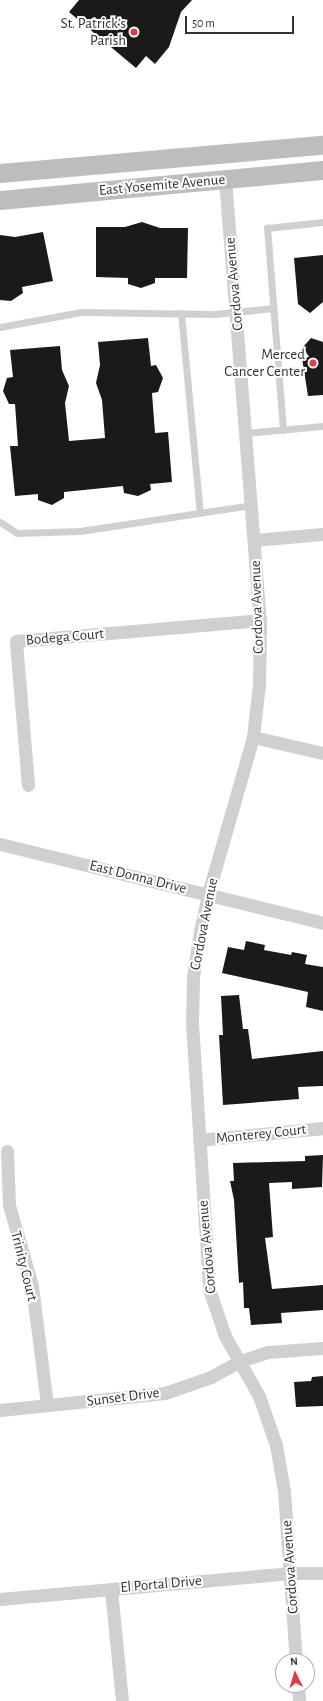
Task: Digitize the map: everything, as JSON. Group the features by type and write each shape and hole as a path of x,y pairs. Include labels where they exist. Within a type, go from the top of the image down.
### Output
{"main road":[{"name":"East Yosemite Avenue","path":"0,173 323,146"},
{"path":"225,179 240,168 323,158"},
{"name":"East Yosemite Avenue","path":"0,200 323,170"}],"street":[{"name":"Cordova Avenue","path":"225,179 237,311 260,620 259,684 253,737 208,894 194,977 192,1023 209,1289 225,1336 259,1396 276,1446 284,1491 295,1653"},
{"path":"254,540 323,534"},
{"name":"Bodega Court","path":"28,785 16,641 260,620"},
{"path":"253,737 323,753"},
{"name":"East Donna Drive","path":"0,844 323,923"},
{"name":"Monterey Court","path":"199,1140 323,1128"},
{"name":"Trinity Court","path":"7,1151 9,1205 32,1286 47,1405"},
{"name":"Sunset Drive","path":"0,1410 164,1393 210,1377 240,1361 267,1352 323,1348"},
{"name":"El Portal Drive","path":"0,1599 290,1573 323,1573"},
{"path":"111,1589 122,1701"}],"lane":[{"path":"283,430 267,228 323,222"},
{"path":"0,327 81,312 181,313 274,308"},
{"path":"181,313 200,513"},
{"path":"246,433 323,426"},
{"path":"0,522 17,533 80,532 251,505"}],"building":[{"name":"St. Patrick's Parish","path":"79,0 192,0 181,12 169,47 155,64 146,56 136,68 69,12"},
{"path":"142,222 160,228 188,228 187,278 155,278 155,283 141,288 128,284 128,278 96,277 96,227 125,227"},
{"path":"43,232 53,281 22,287 23,293 11,301 0,300 0,235 15,237"},
{"path":"323,255 323,302 310,313 298,304 294,258"},
{"path":"148,338 151,366 156,365 163,378 158,392 152,393 155,433 168,432 172,482 150,484 151,490 138,496 124,493 123,486 64,492 64,498 52,505 38,500 38,494 15,496 10,446 18,446 15,404 9,404 3,391 7,378 13,377 10,350 60,346 62,370 69,386 65,403 69,441 105,438 102,400 96,383 100,365 98,342"},
{"name":"Merced Cancer Center","path":"311,338 323,342 323,395 308,396 302,358 309,357 303,347"},
{"path":"246,941 265,945 264,950 291,955 292,952 307,955 305,964 323,967 323,1011 306,1007 308,992 222,973 228,947 244,950"},
{"path":"239,995 243,1029 248,1029 252,1059 323,1051 323,1086 298,1087 299,1099 223,1105 219,1035 223,1035 221,996"},
{"path":"323,1155 322,1187 292,1189 292,1182 269,1183 273,1237 265,1238 272,1289 323,1285 323,1310 281,1313 282,1323 251,1325 249,1308 244,1308 243,1282 239,1283 234,1200 230,1181 234,1181 233,1163 305,1161 305,1156"},
{"path":"323,1376 323,1406 296,1407 294,1382 311,1381 312,1377"}],"place":[{"name":"St. Patrick's Parish","path":"134,32"},
{"name":"Merced Cancer Center","path":"313,363"}]}
